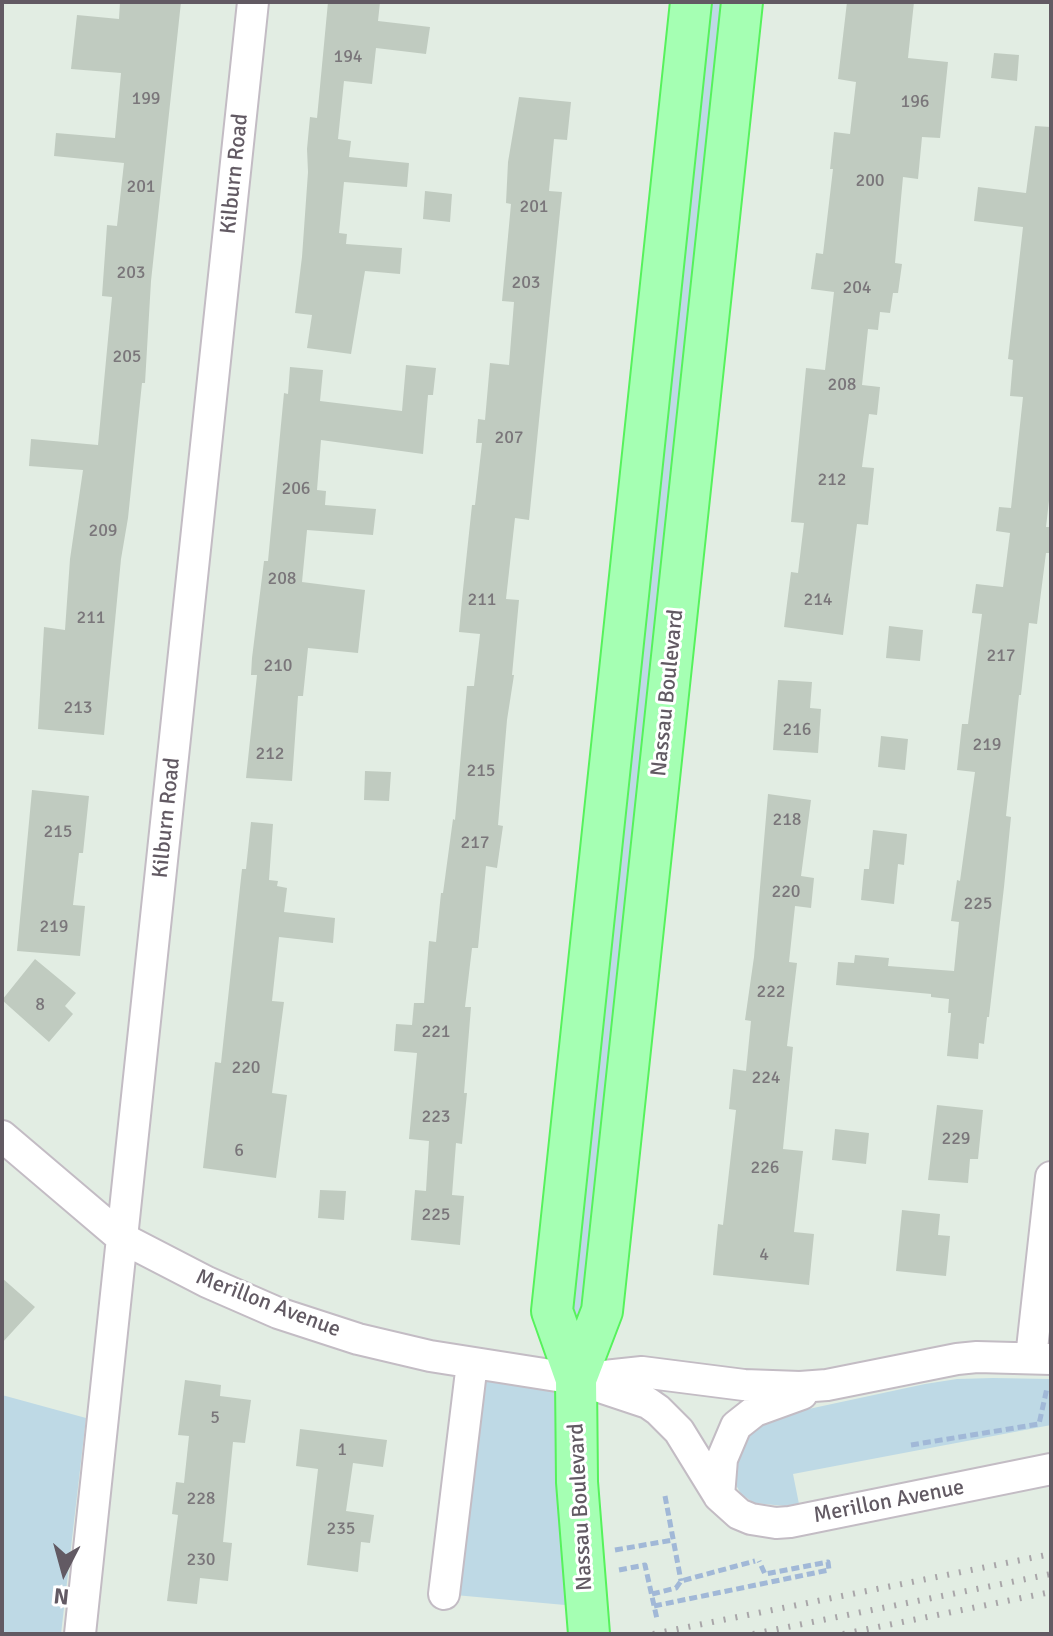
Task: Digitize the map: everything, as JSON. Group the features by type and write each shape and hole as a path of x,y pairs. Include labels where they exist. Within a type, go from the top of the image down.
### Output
{"main road":[{"name":"Nassau Boulevard","path":"589,1634 577,1482 576,1379 552,1311 691,2"},
{"name":"Nassau Boulevard","path":"576,1379 602,1311 742,2"}],"street":[{"name":"Kilburn Road","path":"80,1634 253,2"},
{"name":"Merillon Avenue","path":"2,1136 122,1238 207,1282 278,1313 358,1339 472,1363 576,1379 638,1399 658,1410 689,1445 719,1496 739,1514 751,1519 776,1523 1051,1469"},
{"path":"1044,1366 1051,1177"},
{"name":"Merillon Avenue","path":"719,1496 722,1459 736,1426 755,1411 827,1385 957,1359 1044,1366"},
{"path":"444,1594 472,1363"},
{"name":"Merillon Avenue","path":"576,1379 642,1372 744,1385 827,1385"}],"path":[{"path":"911,1445 1039,1424 1044,1366"},
{"path":"665,1496 681,1581"},
{"path":"624,1549 673,1540"},
{"path":"654,1606 829,1570 826,1553"},
{"path":"652,1594 676,1588 681,1581 757,1561 765,1574 828,1562"},
{"path":"614,1571 645,1565 657,1619"}],"shaded area":[{"path":"691,2 738,2 608,1254 574,1355 552,1311"},
{"path":"472,1363 576,1379 587,1607 444,1594"},
{"path":"993,1378 1051,1379 1051,1425 793,1474 799,1504 754,1503 741,1494 732,1478 737,1444 762,1419 925,1384"},
{"path":"2,1395 86,1418 61,1634 2,1634"}],"building":[{"path":"120,2 181,2 151,281 145,383 142,383 121,559 104,735 38,729 44,627 65,630 70,559 83,470 29,466 31,439 98,445 112,297 102,296 107,225 117,226 124,163 54,156 56,133 115,138 121,73 71,69 77,15 119,19"},
{"path":"328,2 380,2 378,21 430,27 426,54 376,48 372,84 344,81 338,139 351,141 349,157 409,163 407,187 344,182 339,233 347,234 346,244 402,248 400,274 365,271 351,354 307,348 312,315 295,313 302,257 310,117 317,118"},
{"path":"847,2 914,2 908,58 948,62 940,138 922,137 918,179 903,177 895,263 902,264 898,293 893,293 890,313 880,312 878,330 868,329 862,385 880,387 877,415 869,414 862,467 874,468 868,525 857,524 843,635 784,627 791,572 798,573 804,523 791,522 806,368 825,370 834,292 811,289 816,253 823,254 834,132 850,134 856,82 838,79"},
{"path":"994,53 1019,55 1017,81 991,78"},
{"path":"519,97 571,102 567,140 554,139 549,191 562,192 529,520 515,518 506,599 519,600 498,825 503,826 497,868 486,866 478,948 472,948 465,1007 471,1007 464,1093 467,1093 462,1144 456,1143 452,1195 464,1196 460,1245 411,1240 415,1190 426,1191 429,1141 409,1139 417,1053 394,1051 396,1024 412,1025 414,1003 424,1003 429,941 436,942 441,893 455,820 467,686 474,686 480,634 459,632 472,505 475,505 482,443 476,443 478,419 485,420 490,363 509,365 514,302 502,301 511,204 506,203 508,162"},
{"path":"1035,126 1051,127 1051,483 1046,527 1051,527 1051,536 1037,624 1029,623 1006,816 1011,817 989,1017 984,1044 979,1043 978,1059 947,1056 951,1013 948,1013 949,999 931,997 931,994 836,985 838,962 854,963 855,955 889,958 888,966 954,971 959,922 951,921 957,880 960,881 975,772 957,770 962,724 968,724 982,614 972,613 976,584 1003,587 1010,533 996,531 999,507 1011,508 1023,397 1010,396 1013,360 1008,359 1023,227 974,221 978,187 1026,193"},
{"path":"425,191 452,194 450,222 423,219"},
{"path":"406,365 436,368 433,395 428,395 423,454 321,440 317,490 326,491 325,505 376,509 373,535 307,530 302,582 365,590 358,653 308,648 303,696 298,696 292,781 246,778 257,675 251,675 252,658 264,561 268,561 284,393 288,394 290,367 323,370 320,401 402,411"},
{"path":"889,626 923,630 920,661 886,658"},
{"path":"778,680 812,682 810,708 821,709 818,753 773,750"},
{"path":"881,736 908,739 905,770 878,767"},
{"path":"365,771 391,772 389,801 364,800"},
{"path":"32,790 89,796 73,905 85,906 80,956 17,951"},
{"path":"768,794 811,800 801,876 814,878 811,908 795,906 789,962 797,963 787,1046 793,1047 783,1149 803,1151 794,1232 814,1234 809,1285 713,1275 718,1224 723,1225 736,1110 729,1109 733,1069 746,1071 751,1021 745,1020 754,957"},
{"path":"251,822 273,824 269,880 278,881 277,886 287,888 284,912 335,918 333,943 279,937 272,1001 284,1002 272,1093 287,1095 276,1178 203,1168 215,1062 221,1063 242,869 246,869"},
{"path":"873,830 907,834 904,865 898,864 894,904 861,900 864,869 869,869"},
{"path":"35,959 76,993 65,1006 73,1014 49,1042 2,1000"},
{"path":"937,1105 983,1110 978,1159 970,1159 968,1183 928,1180"},
{"path":"835,1129 869,1133 866,1164 832,1160"},
{"path":"320,1190 346,1191 344,1220 318,1218"},
{"path":"902,1210 940,1214 938,1235 950,1236 946,1276 896,1271"},
{"path":"2,1278 35,1307 2,1343"},
{"path":"185,1380 221,1385 220,1396 251,1400 245,1443 233,1442 223,1542 232,1543 228,1581 200,1578 197,1604 167,1601 178,1515 172,1514 176,1482 184,1483 189,1436 178,1435"},
{"path":"300,1429 387,1440 383,1467 353,1463 346,1511 374,1515 370,1543 361,1542 358,1572 307,1565 318,1469 296,1466"}],"railway":[{"path":"653,1634 1051,1554"},
{"path":"753,1634 1051,1574"},
{"path":"843,1634 1051,1592"}]}
